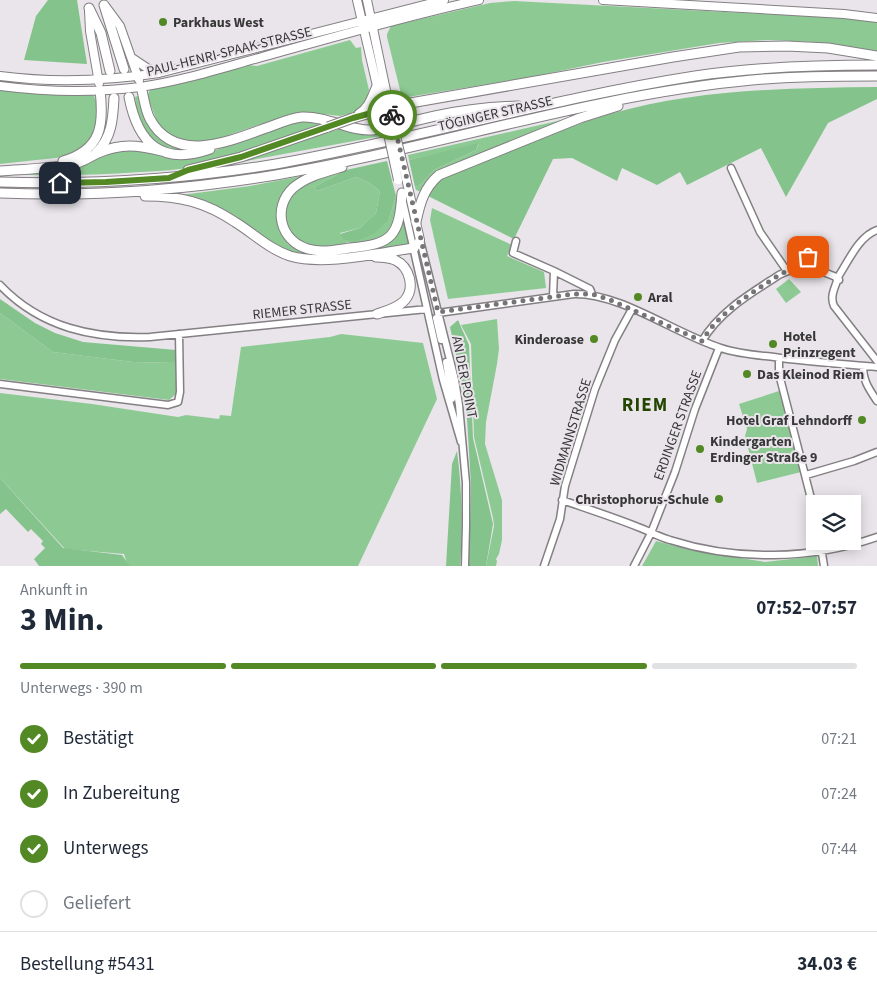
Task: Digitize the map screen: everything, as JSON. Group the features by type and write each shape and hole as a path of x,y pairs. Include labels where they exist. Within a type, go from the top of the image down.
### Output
{"highway":[{"path":"104,5 124,70"},
{"path":"89,8 101,34 110,71"},
{"path":"169,178 188,170 241,157 353,118 399,105 646,62 739,47 787,46 828,48 877,56"},
{"name":"TÖGINGER STRASSE","path":"0,182 106,182 169,178 275,164 543,104 696,76 752,69 822,65 877,65"},
{"name":"TÖGINGER STRASSE","path":"0,193 72,194 120,192 220,183 277,175 357,159 564,111 683,89 753,80 877,76"},
{"path":"353,118 367,110 377,86"},
{"path":"141,87 149,118 156,129 162,134 183,145 200,146 224,143"},
{"path":"416,222 421,198 431,182 439,175 580,118 614,107 673,96 683,89"},
{"path":"51,167 86,150 95,140 101,127 103,114 100,90"},
{"path":"129,97 133,117 141,134 152,145 162,151"},
{"path":"95,154 101,148 111,130 114,98"},
{"path":"0,171 51,167 80,162 115,146 133,145 173,154 190,155 299,118 313,117 326,119 357,128 375,130 462,111 543,104"},
{"path":"357,159 343,167 320,173 304,180 289,192 281,207 281,221 286,233 294,243 320,251 379,243 392,235 397,227 402,193"},
{"path":"120,192 186,199 212,208 271,248 289,256 302,259 326,260 414,248"},
{"path":"364,255 395,260 402,264 409,276 410,287 405,301 392,309 377,314"}],"main road":[{"name":"AN DER POINT","path":"357,0 377,86 386,109"},
{"name":"AN DER POINT","path":"367,0 388,119 402,179 420,240"},
{"name":"PAUL-HENRI-SPAAK-STRASSE","path":"0,76 55,81 99,80 159,73 444,0"},
{"name":"PAUL-HENRI-SPAAK-STRASSE","path":"0,86 38,90 100,90 141,87 181,79 373,26 479,0"},
{"path":"603,0 844,14 877,18"},
{"path":"104,5 120,26 141,87"},
{"path":"89,8 90,31 100,90"},
{"path":"132,58 159,73"},
{"path":"217,58 220,68"},
{"name":"AN DER POINT","path":"402,179 402,193"},
{"path":"414,248 420,240"}],"street":[{"path":"731,168 760,232 787,271"},
{"name":"AN DER POINT","path":"402,193 444,380 462,446"},
{"path":"877,230 871,232 863,240 837,278 832,294 834,306 877,361"},
{"name":"AN DER POINT","path":"420,240 455,380 461,422 466,484 464,566"},
{"path":"516,241 513,252 590,289 592,294"},
{"path":"805,268 812,246"},
{"path":"702,341 712,326 731,308 787,271 814,268 837,278"},
{"path":"552,297 554,271"},
{"name":"RIEMER STRASSE","path":"0,285 29,309 44,318 88,334 128,338 377,314 428,307"},
{"path":"432,291 428,307 438,312 574,294 592,294 632,309 719,348 779,358 877,367"},
{"name":"WIDMANNSTRASSE","path":"544,566 560,519 562,500 595,389 615,340 632,309"},
{"name":"AN DER POINT","path":"438,312 436,318 447,366 455,420"},
{"path":"0,384 168,406 178,402 180,392 179,334"},
{"name":"ERDINGER STRASSE","path":"634,566 651,532 675,472 695,410 719,348"},
{"path":"779,358 779,374 811,495"},
{"path":"863,366 866,386 877,401"},
{"path":"806,475 877,452"},
{"path":"562,500 602,513 682,544 718,552 766,556 822,550 824,566"},
{"path":"861,543 877,537"}],"green space":[{"path":"48,0 77,0 87,64 24,60 36,16"},
{"path":"514,1 877,21 877,51 815,42 768,40 719,43 402,98 387,37 391,26 490,3"},
{"path":"350,40 356,48 361,47 369,90 368,98 357,112 340,116 306,112 285,116 217,139 195,143 176,139 164,131 159,126 147,96 151,88 249,65 257,66"},
{"path":"877,87 877,99 828,123 786,197 761,148 687,185 680,172 657,185 622,168 617,181 572,158 553,159 514,239 426,195 444,178 568,128 610,114 643,106 676,99 776,89"},
{"path":"0,89 49,94 93,94 97,113 95,129 89,141 72,154 64,157 0,164"},
{"path":"138,96 140,107 148,125 154,132 168,143 188,150 165,148 156,144 149,137 143,129 136,108 135,97"},
{"path":"566,119 433,176 424,185 421,192 416,190 415,187 420,185 434,170 476,150 479,144 409,160 408,155"},
{"path":"309,120 324,124 246,152 191,167 162,171 106,174 1,175 77,167 110,152 124,148 137,149 178,159 202,155 297,121"},
{"path":"343,128 380,132 381,136 230,164 230,163"},
{"path":"479,143 476,150 434,170 420,185 415,187 409,160"},
{"path":"387,161 396,196 389,219 375,233 355,242 342,239 340,234 360,228 376,213 380,191 368,182 356,177 317,191 314,187 346,170"},
{"path":"346,170 314,187 317,191 356,177 368,182 380,191 376,213 360,228 340,233 342,239 389,219 396,196 395,220 389,232 376,240 355,244 348,242 338,246 327,247 306,245 297,240 290,234 286,225 285,209 291,195 301,186 313,180"},
{"path":"302,176 292,183 279,199 276,213 279,230 288,244 305,252 383,245 404,214 409,243 404,246 326,255 304,255 285,250 181,195 250,186"},
{"path":"432,208 512,245 507,256 544,272 546,288 448,299 430,220"},
{"path":"789,279 801,292 786,303 776,289"},
{"path":"0,299 35,323 55,333 83,342 176,350 176,363 133,362 53,352 0,313"},
{"path":"0,313 53,352 133,362 176,363 176,394 169,400 0,379"},
{"path":"497,319 499,349 486,422 485,444 502,500 502,540 496,559 496,566 486,566 494,526 474,437 471,344 461,325"},
{"path":"458,320 469,345 473,438 493,524 486,566 469,566 471,485 466,402 450,327"},
{"path":"341,334 423,343 437,399 358,566 128,566 124,554 65,549 0,478 0,393 178,417 186,415 219,419 220,415 231,416 241,347 330,337"},
{"path":"779,391 801,472 757,483 745,436 747,429 739,404"},
{"path":"457,451 462,508 460,566 446,566 452,464"},
{"path":"0,478 63,548 122,555 130,566 39,566 34,559 45,548 41,544 43,541 31,529 28,532 6,509 0,514"},
{"path":"656,541 690,550 765,562 817,556 818,566 642,566"}],"way so far":[{"path":"392,115 438,312 574,294 592,294 608,299 702,341 712,326 731,308 779,275 787,271 805,268 808,257"}],"place":[{"name":"Parkhaus West","path":"163,22"},
{"name":"Aral","path":"638,297"},
{"name":"Kinderoase","path":"594,339"},
{"name":"Hotel Prinzregent","path":"773,344"},
{"name":"Das Kleinod Riem","path":"747,374"},
{"name":"Hotel Graf Lehndorff","path":"862,420"},
{"name":"Kindergarten Erdinger Straße 9","path":"700,449"},
{"name":"Christophorus-Schule","path":"719,499"}],"district":[{"name":"RIEM","path":"645,404"}],"route":[{"path":"60,183 169,178 188,170 241,157 353,118 390,108 392,115"}]}
